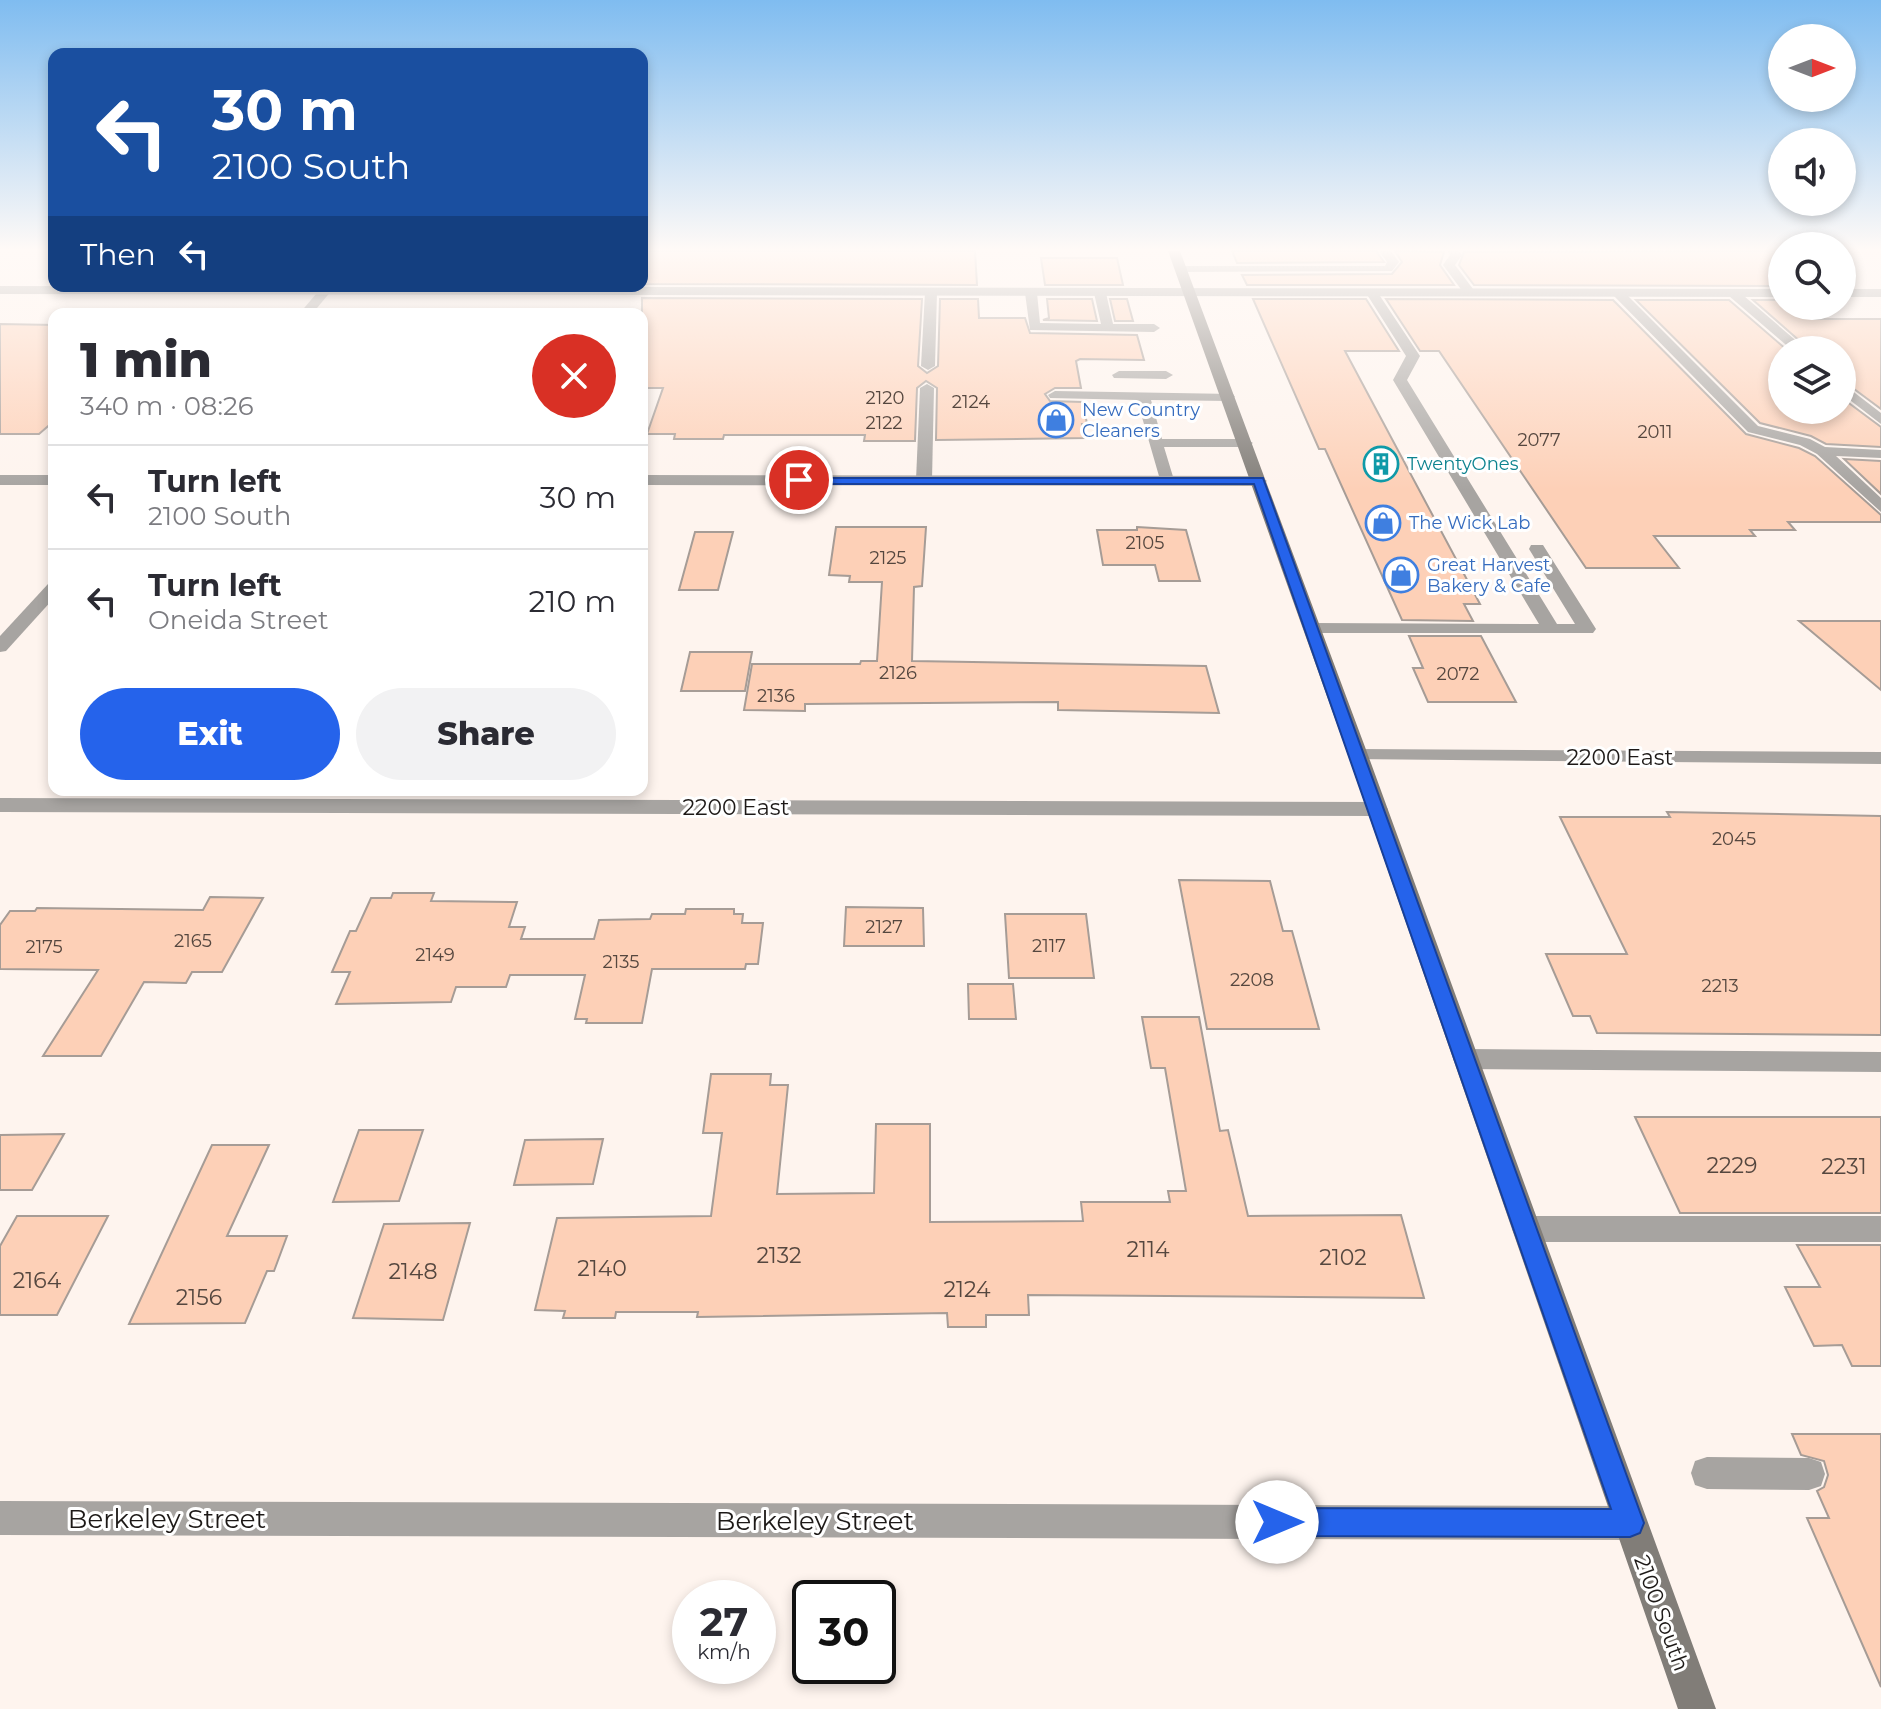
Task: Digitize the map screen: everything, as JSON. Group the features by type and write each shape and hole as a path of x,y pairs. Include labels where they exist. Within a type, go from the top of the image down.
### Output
{"main road":[{"name":"2100 South","path":"1204,331 1697,1709"}],"street":[{"path":"928,366 929,331"},
{"path":"1397,331 1413,356 1400,380 1551,629"},
{"path":"1655,331 1753,429 1805,442 1822,451 1881,507"},
{"path":"1119,375 1166,375"},
{"path":"924,480 927,388"},
{"path":"1055,395 1228,397"},
{"path":"1143,396 1166,480"},
{"path":"1856,399 1881,420"},
{"path":"1156,443 1246,443"},
{"path":"1822,451 1880,452"},
{"path":"0,480 48,480"},
{"path":"648,480 1259,481"},
{"path":"1312,628 1587,629 1537,549"},
{"path":"0,647 48,595"},
{"name":"2200 East","path":"1358,755 1881,758"},
{"name":"2200 East","path":"0,805 1377,809"},
{"path":"1466,1059 1881,1062"},
{"path":"1526,1229 1881,1229"},
{"path":"1707,1473 1809,1474"},
{"name":"Berkeley Street","path":"0,1518 1630,1523"}],"building":[{"path":"0,331 48,331 48,426 39,434 0,434"},
{"path":"648,331 920,331 918,366 927,373 938,366 939,331 1137,335 1144,360 1080,359 1076,361 1081,388 1055,388 1045,394 1050,401 1083,402 1087,424 1082,424 1085,438 936,440 937,388 926,381 917,388 915,441 864,441 865,435 724,435 723,439 674,439 675,434 648,434 663,388 648,388"},
{"name":"TwentyOnes","path":"1267,331 1386,331 1399,351 1345,351 1480,604 1464,604 1473,621 1402,620 1325,449 1319,449"},
{"path":"1407,331 1644,331 1746,434 1799,448 1815,456 1881,515 1881,522 1788,522 1795,530 1750,530 1755,536 1654,536 1679,568 1586,568 1439,351 1420,351"},
{"path":"1667,331 1765,331 1771,336 1768,336 1768,424 1856,424 1856,408 1881,427 1881,447 1826,444 1811,436 1760,423"},
{"path":"1788,331 1881,331 1881,409 1856,390 1856,336 1794,336"},
{"path":"1844,459 1881,461 1881,494"},
{"path":"836,527 926,527 922,586 914,587 912,661 1206,666 1219,713 1058,710 1058,702 805,704 805,711 744,710 752,664 860,664 861,661 877,661 882,582 849,582 850,576 829,575"},
{"path":"1137,527 1186,530 1200,581 1159,581 1155,565 1103,565 1097,530 1137,530"},
{"path":"695,532 733,532 718,590 679,590"},
{"path":"1799,621 1881,621 1881,690"},
{"path":"1409,636 1481,636 1516,702 1428,702 1413,668 1423,668"},
{"path":"690,652 752,652 745,691 681,691"},
{"path":"1667,812 1881,816 1881,1035 1597,1033 1590,1016 1573,1016 1546,954 1627,954 1560,817 1670,817"},
{"path":"1179,880 1270,881 1283,931 1292,931 1319,1029 1207,1029"},
{"path":"393,893 434,893 431,901 517,902 509,927 525,927 521,939 594,939 599,920 650,919 652,914 685,914 686,909 734,909 734,914 743,914 742,923 763,923 758,964 746,964 745,969 652,969 642,1023 586,1023 587,1019 575,1019 585,975 510,975 506,987 456,987 451,1002 336,1004 350,972 332,972 350,931 356,931 371,898 391,898"},
{"path":"210,897 263,898 222,972 192,972 186,983 144,982 101,1056 43,1056 98,970 0,969 0,925 10,911 35,911 37,908 203,910"},
{"path":"846,907 923,908 924,946 844,946"},
{"path":"1005,914 1086,914 1094,978 1009,978"},
{"path":"968,984 1013,984 1016,1019 969,1019"},
{"path":"1142,1017 1199,1017 1220,1131 1228,1130 1248,1216 1401,1215 1424,1298 1028,1295 1029,1315 986,1315 986,1327 948,1327 947,1313 697,1317 698,1312 616,1312 615,1318 563,1318 565,1311 535,1310 557,1218 711,1216 722,1133 703,1133 711,1074 771,1074 770,1085 788,1085 777,1194 874,1193 876,1124 930,1124 930,1222 1083,1221 1081,1202 1170,1202 1168,1191 1186,1191 1165,1068 1151,1068"},
{"path":"1635,1117 1881,1117 1881,1213 1680,1213"},
{"path":"359,1130 423,1130 399,1201 333,1202"},
{"path":"64,1134 32,1190 0,1190 0,1135"},
{"path":"603,1139 593,1184 514,1185 525,1140"},
{"path":"212,1145 269,1145 227,1236 287,1236 274,1271 267,1271 245,1323 129,1324"},
{"path":"17,1216 108,1216 57,1315 0,1315 0,1246"},
{"path":"470,1223 443,1320 353,1318 384,1224"},
{"path":"1797,1245 1881,1245 1881,1366 1852,1366 1842,1345 1814,1346 1785,1287 1820,1287"},
{"path":"1792,1434 1881,1434 1881,1687 1807,1518 1829,1518 1817,1491 1824,1487 1828,1475 1824,1461 1801,1455"}],"place":[{"name":"New Country Cleaners","path":"1056,420"},
{"name":"TwentyOnes","path":"1381,464"},
{"name":"The Wick Lab","path":"1383,523"},
{"name":"Great Harvest Bakery & Cafe","path":"1401,575"}],"route":[{"path":"799,480 1259,481 1630,1523 1277,1522"}]}
